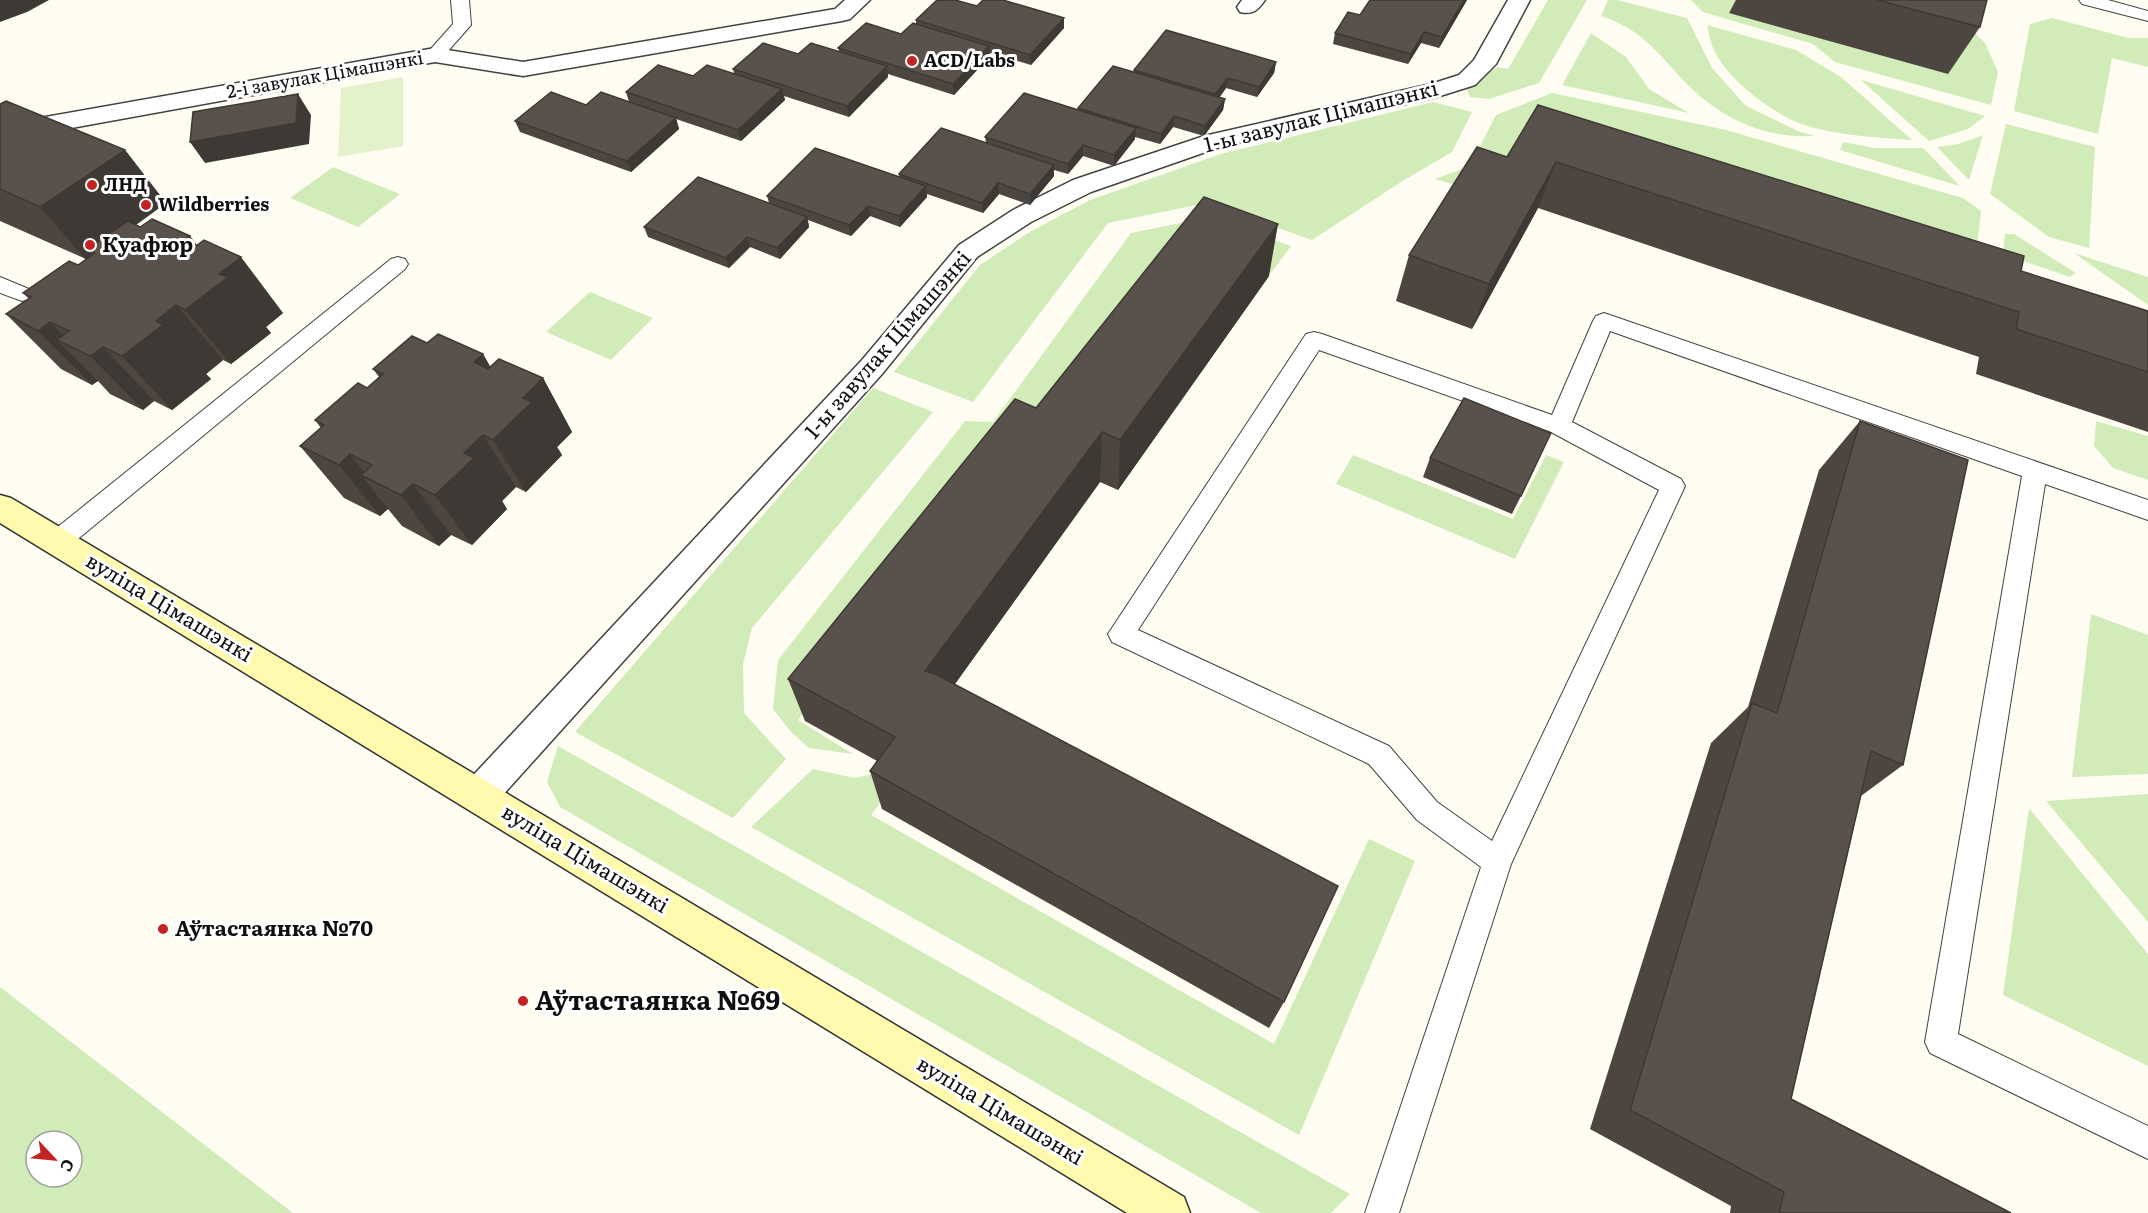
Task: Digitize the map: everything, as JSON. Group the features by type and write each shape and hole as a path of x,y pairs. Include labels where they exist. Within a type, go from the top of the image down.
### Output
{"main road":[{"name":"вуліца Цімашэнкі","path":"0,507 1168,1213"}],"street":[{"name":"2-і завулак Цімашэнкі","path":"0,133 435,55 523,69 842,14 859,0"},
{"name":"1-ы завулак Цімашэнкі","path":"479,795 872,367 968,250 1022,216 1082,186 1213,141 1437,90 1467,80 1484,64 1519,0"}],"lane":[{"path":"435,55 462,24 460,0"},
{"path":"2088,0 2148,16"},
{"path":"58,541 398,264"},
{"path":"0,284 22,294"},
{"path":"1558,426 1604,321 2148,510"},
{"path":"1382,1213 1497,862 1673,486 1558,426 1314,340 1120,634 1380,755 1427,811 1497,862"},
{"path":"2035,471 1941,1042 2148,1143"}],"green space":[{"path":"1548,0 1587,0 1539,83 1489,99 1470,97 1467,89 1497,67 1508,69"},
{"path":"1608,0 1617,0 1687,18 1712,68 1746,106 1800,132 1815,136 1763,131 1717,109 1690,87 1641,37 1617,22 1601,16"},
{"path":"1691,0 1736,0 1970,28 1985,43 1998,72 1991,105 1835,62 1813,44 1703,12"},
{"path":"2052,18 2129,38 2148,38 2148,67 2112,58 2098,134 2014,111 2030,24"},
{"path":"1707,25 1796,50 1841,77 1912,140 1833,132 1807,126 1781,114 1740,84 1719,60"},
{"path":"1591,33 1626,57 1649,89 1689,113 1562,85"},
{"path":"403,77 403,146 338,157 341,88"},
{"path":"1861,80 1985,116 1968,129 1929,141"},
{"path":"1552,93 1726,130 1963,198 1981,211 1975,265 1484,194 1435,179 1470,166 1496,115"},
{"path":"1433,102 1472,112 1452,152 1312,240 1207,203 1108,223 973,402 894,372 980,265 1028,233 1090,200 1221,154"},
{"path":"2006,124 2095,147 2089,248 2049,237 1990,194"},
{"path":"1983,135 1969,180 1937,147 1959,144"},
{"path":"1843,142 1875,148 1923,148 1960,186 1840,150"},
{"path":"333,167 400,194 358,227 290,198"},
{"path":"1211,217 1291,246 1271,273 1193,247 1017,441 798,720 853,754 809,748 791,732 773,709 778,660 965,421 993,422 1131,233"},
{"path":"2005,234 2014,234 2076,273 2070,277 2003,254"},
{"path":"2074,253 2148,277 2148,305"},
{"path":"590,292 653,318 611,360 546,332"},
{"path":"873,388 933,412 752,628 743,664 744,713 786,759 733,818 575,732"},
{"path":"2096,421 2148,436 2148,480 2113,468 2094,446"},
{"path":"1353,455 1513,519 1546,455 1564,462 1515,559 1336,484"},
{"path":"2091,614 2148,635 2148,774 2072,777"},
{"path":"558,746 1350,1194 1331,1213 1261,1213 560,807 547,782"},
{"path":"813,769 855,778 878,773 895,782 871,815 1274,1044 1369,839 1415,861 1299,1135 751,827"},
{"path":"2148,794 2148,922 2046,801"},
{"path":"2029,808 2148,954 2148,1066 2003,995"},
{"path":"0,987 293,1213 0,1213"}],"building":[{"path":"937,0 955,0 977,6 983,0 1003,0 1064,18 1030,55 916,20"},
{"path":"1370,0 1464,0 1442,37 1424,32 1411,54 1335,33 1348,12 1360,15"},
{"path":"1877,0 1987,0 1980,27"},
{"path":"866,23 901,34 913,23 989,46 953,84 838,48"},
{"path":"1166,30 1276,62 1259,87 1228,78 1215,94 1134,70"},
{"path":"763,43 798,54 811,43 887,66 847,106 733,69"},
{"path":"658,65 693,76 707,65 782,89 738,130 626,92"},
{"path":"1113,66 1225,99 1205,126 1174,116 1161,134 1078,108"},
{"path":"551,92 586,105 601,92 676,118 627,161 515,121"},
{"path":"1024,93 1136,128 1114,155 1083,145 1068,164 985,137"},
{"path":"298,94 296,123 190,142 193,112"},
{"path":"6,101 125,150 40,207 0,189 0,104"},
{"path":"1538,105 2024,256 2021,271 2148,311 2148,372 2016,329 2019,312 1556,162 1489,284 1409,255 1477,147 1507,157"},
{"path":"941,128 1054,165 1030,194 998,183 982,203 899,174"},
{"path":"815,148 926,186 899,216 868,206 849,225 767,196"},
{"path":"698,177 807,217 777,248 747,237 726,258 644,227"},
{"path":"1204,197 1278,224 1120,440 1102,432 925,671 935,674 1338,886 1284,1002 870,771 895,737 788,679 1015,399 1036,408"},
{"path":"152,219 190,236 180,243 192,249 204,240 241,257 219,274 228,277 185,310 176,305 156,321 163,325 122,356 103,347 90,356 57,340 69,331 50,322 38,331 6,314 31,297 23,293 69,261 78,265 95,253 87,249 128,221 140,227"},
{"path":"438,334 483,354 474,362 488,369 499,359 543,378 523,398 532,402 493,440 483,435 464,453 474,458 435,495 413,484 401,495 361,475 372,465 350,454 339,465 300,446 324,425 315,420 358,383 367,388 383,374 373,369 412,336 427,343"},
{"path":"1464,398 1551,433 1521,496 1430,458"},
{"path":"1860,421 1968,460 1903,765 1871,751 1791,1099 2011,1213 1779,1213 1784,1192 1630,1110 1752,703 1777,713"}],"place":[{"name":"ACD/Labs","path":"912,61"},
{"name":"ЛНД","path":"92,185"},
{"name":"Wildberries","path":"146,205"},
{"name":"Куафюр","path":"90,245"},
{"name":"Аўтастаянка №70","path":"163,929"},
{"name":"Аўтастаянка №69","path":"523,1001"}]}
